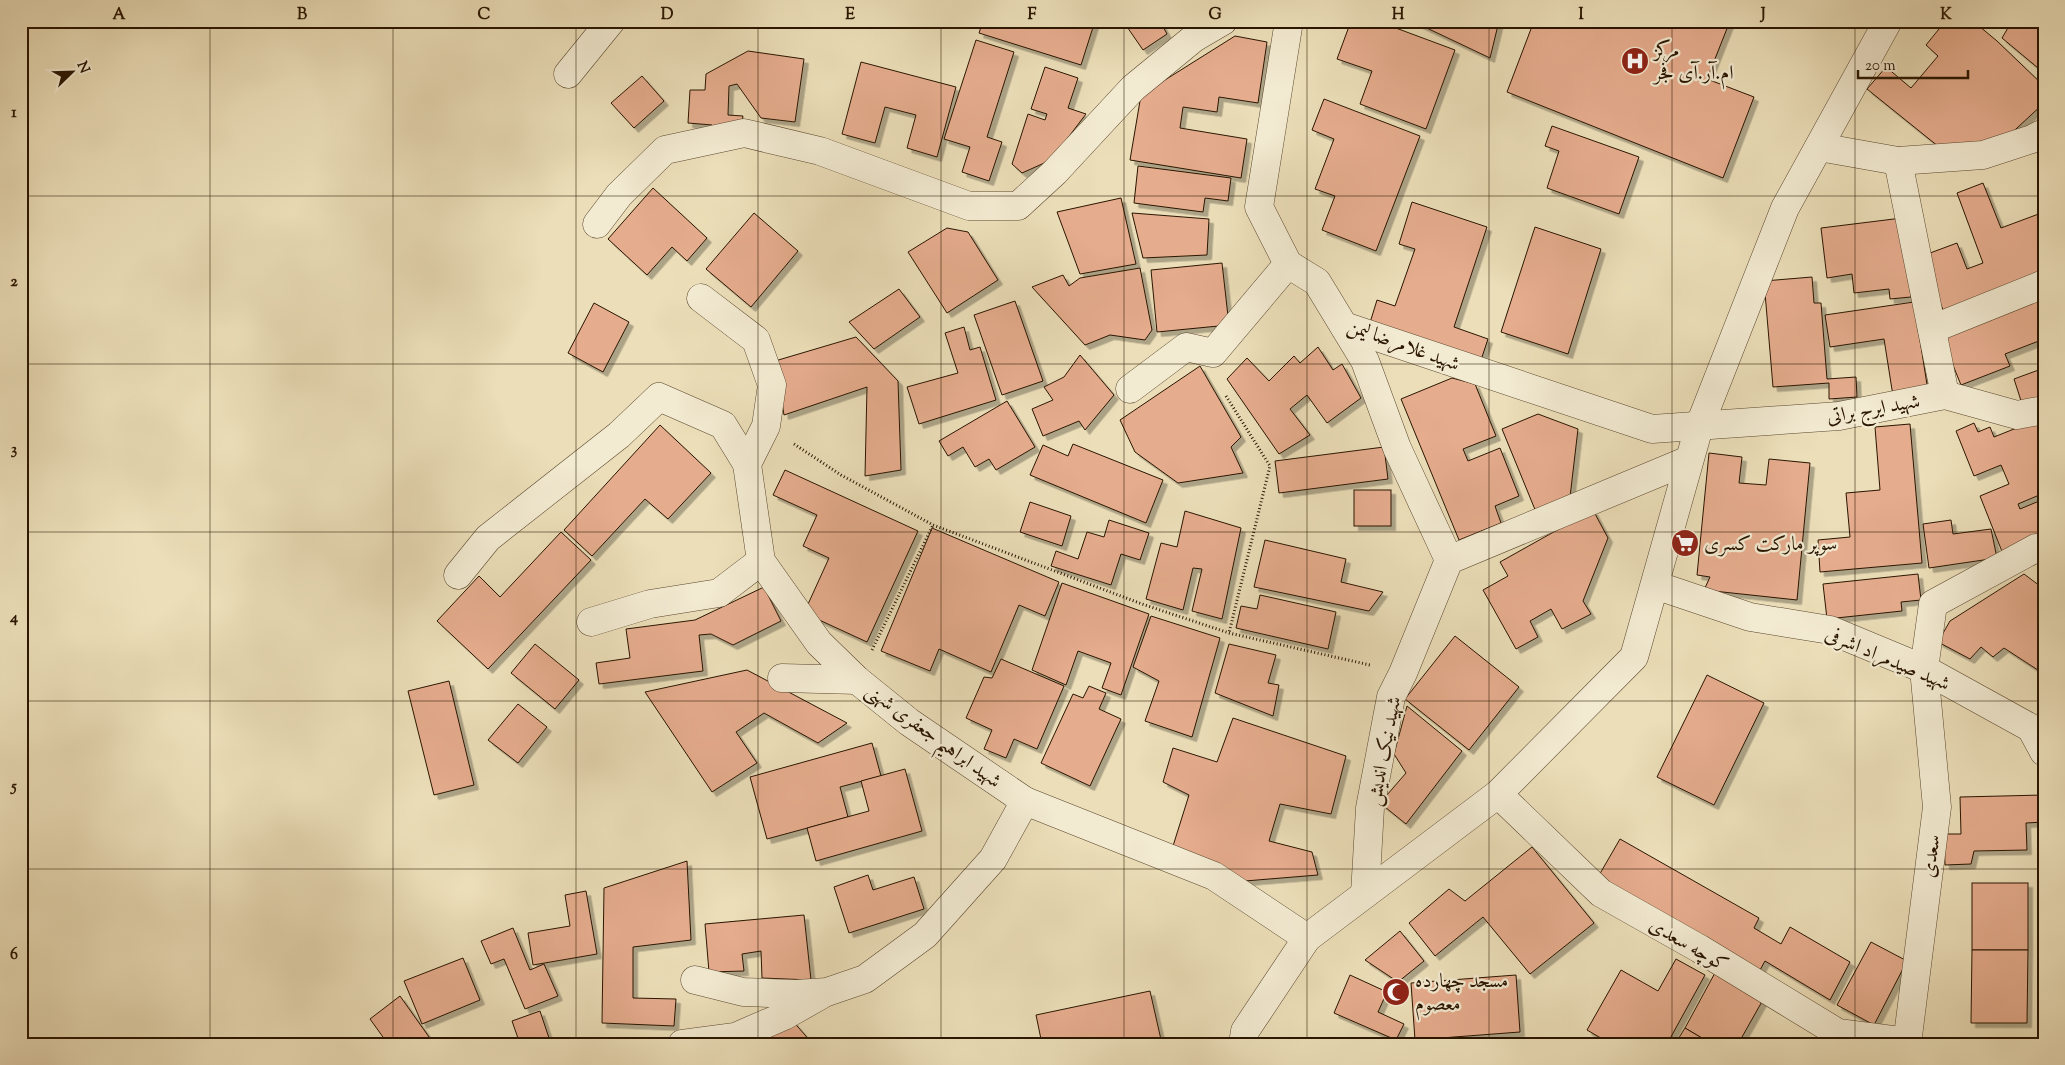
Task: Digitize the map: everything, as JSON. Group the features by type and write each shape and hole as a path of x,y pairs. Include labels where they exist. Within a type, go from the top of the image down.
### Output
{"street":[{"path":"568,74 611,21"},
{"path":"597,224 619,195 666,150 744,133 820,150 969,206 1018,206 1055,172 1133,88 1194,38 1223,21"},
{"path":"1130,389 1186,347 1213,353 1288,264 1259,207 1289,21"},
{"path":"1243,1044 1245,1031 1307,938 1498,794 1634,657 1699,427 1785,208 1888,21"},
{"path":"1819,147 1898,161 1983,155 2032,139 2044,133"},
{"path":"1898,161 1945,395"},
{"name":"شهید غلامرضا لیمن","path":"1288,264 1317,282 1344,326 1652,429 1699,427"},
{"path":"1932,330 2044,284"},
{"path":"700,298 756,340 772,386 766,426 747,464"},
{"path":"1344,326 1365,361 1397,448 1449,560 1689,460"},
{"name":"شهید ایرج براتی","path":"1699,427 1839,416 1945,395 2017,415 2044,410"},
{"path":"458,575 488,538 619,435 659,398 723,425 747,464"},
{"name":"شهید ابراهیم جعفری شهنی","path":"747,464 761,561 818,642 857,680 908,722 1025,801 1214,876 1307,938"},
{"name":"سعدی","path":"1908,1043 1937,807 1924,669 1933,604 2036,548"},
{"name":"شهید نیک اندیش","path":"1365,894 1370,808 1391,697 1403,673 1449,560"},
{"path":"591,622 650,604 720,593 761,561"},
{"name":"شهید صیدمراد اشرفی","path":"1654,585 1750,617 1830,630 1924,669 2031,728 2044,752"},
{"path":"782,678 857,680"},
{"name":"کوچه سعدی","path":"1498,794 1601,893 1700,949 1838,1033 1908,1043"},
{"path":"682,1044 735,1037 784,1016 827,992 865,979 925,934 993,859 1025,801"},
{"path":"695,980 743,992 796,994 827,992"}],"path":[{"path":"1226,396 1270,466 1229,633"},
{"path":"766,426 841,475 933,525 1142,604 1229,633 1403,673"},
{"path":"857,680 933,525"}],"building":[{"path":"983,21 1095,21 1081,65 979,33"},
{"path":"1123,21 1160,21 1167,34 1143,50"},
{"path":"1351,21 1377,21 1455,50 1426,129 1360,104 1372,71 1337,59"},
{"path":"1412,21 1499,21 1490,58"},
{"path":"1534,21 1730,21 1707,79 1754,97 1723,178 1507,92"},
{"path":"1930,21 1973,21 2044,86 2044,103 2003,141 1944,151 1867,89 1886,67 1911,88 1938,56 1926,45 1939,29"},
{"path":"2012,21 2044,21 2044,73 2002,38"},
{"path":"1235,36 1267,42 1258,103 1219,97 1217,112 1183,107 1180,128 1247,139 1241,178 1130,160 1141,95"},
{"path":"976,40 1014,52 987,137 1002,142 989,181 962,172 970,147 944,139"},
{"path":"748,51 804,59 795,122 761,118 737,84 729,86 728,115 743,116 741,129 711,137 712,125 688,123 690,90 705,90 706,74"},
{"path":"861,62 956,87 937,157 907,148 916,115 885,107 875,143 842,134"},
{"path":"1045,67 1078,78 1068,108 1086,114 1051,160 1022,173 1012,164 1028,114 1045,120 1047,114 1031,109"},
{"path":"642,76 664,101 634,128 611,103"},
{"path":"1324,99 1420,136 1376,251 1322,230 1335,196 1315,189 1334,139 1312,130"},
{"path":"1552,126 1639,157 1619,214 1547,188 1559,151 1545,146"},
{"path":"1138,166 1231,178 1228,201 1205,198 1203,212 1134,203"},
{"path":"1983,183 2001,228 2044,212 2044,271 1943,310 1922,256 1957,243 1967,269 1983,263 1957,193"},
{"path":"653,188 707,238 687,261 672,247 647,275 608,239"},
{"path":"1121,198 1136,264 1080,274 1057,212"},
{"path":"1412,202 1487,227 1454,327 1488,339 1480,363 1369,326 1377,300 1395,306 1415,249 1399,244"},
{"path":"754,213 798,251 751,307 706,269"},
{"path":"1132,213 1209,219 1207,255 1143,258"},
{"path":"1902,218 1911,297 1890,299 1889,289 1854,293 1852,274 1827,278 1821,228"},
{"path":"1535,227 1601,249 1568,354 1501,332"},
{"path":"947,228 968,232 998,280 947,313 908,252"},
{"path":"1222,263 1229,325 1157,332 1151,270"},
{"path":"1140,268 1152,330 1145,340 1110,335 1085,345 1032,287 1063,275 1069,286 1080,278"},
{"path":"1812,277 1814,303 1821,303 1827,379 1856,377 1857,397 1829,399 1829,383 1773,387 1764,281"},
{"path":"899,289 920,317 874,349 849,322"},
{"path":"2044,298 2044,339 2005,354 2010,366 1961,385 1942,338"},
{"path":"1015,301 1043,381 1002,395 974,315"},
{"path":"1914,302 1928,391 1893,396 1884,339 1830,347 1825,315"},
{"path":"594,303 629,322 603,372 568,353"},
{"path":"964,327 970,350 980,347 996,400 919,424 907,387 958,373 945,333"},
{"path":"856,337 898,381 901,470 865,476 867,387 784,415 775,361"},
{"path":"1318,347 1333,370 1342,364 1361,398 1327,423 1307,395 1290,409 1310,435 1279,454 1227,379 1247,358 1269,381 1294,356 1300,363"},
{"path":"1080,355 1114,395 1085,430 1079,421 1043,436 1032,409 1053,400 1044,387 1064,377"},
{"path":"1200,366 1241,437 1231,447 1243,473 1178,483 1135,452 1120,420"},
{"path":"2044,368 2044,403 2024,410 2014,379"},
{"path":"1452,378 1475,384 1496,436 1463,449 1468,461 1500,448 1519,496 1495,506 1501,523 1459,540 1401,399"},
{"path":"1007,401 1035,447 996,470 989,459 975,467 963,447 948,456 939,441"},
{"path":"1538,414 1578,429 1570,497 1536,512 1502,429"},
{"path":"2044,417 2044,493 2018,504 2020,509 2044,499 2044,543 2005,559 1980,496 2009,484 2001,465 1974,476 1956,431 1974,423 1978,432 1990,427 1994,437"},
{"path":"1910,424 1922,563 1820,572 1818,540 1850,537 1846,493 1880,490 1875,427"},
{"path":"660,425 711,473 668,519 645,499 592,556 564,530"},
{"path":"1073,444 1163,480 1146,523 1030,475 1043,445 1068,456"},
{"path":"1384,447 1388,479 1279,493 1275,461"},
{"path":"1709,453 1742,457 1739,483 1766,485 1769,459 1810,463 1797,600 1704,590 1710,577 1697,575"},
{"path":"785,470 918,531 867,642 804,613 829,558 803,546 817,515 773,495"},
{"path":"1354,490 1391,490 1391,526 1354,526"},
{"path":"1030,502 1071,516 1062,546 1020,532"},
{"path":"1593,510 1608,538 1583,601 1591,614 1562,629 1551,609 1530,621 1538,637 1516,649 1483,590 1508,576 1500,562"},
{"path":"1185,511 1241,528 1222,619 1192,611 1202,569 1193,568 1183,610 1146,599 1161,543 1177,547"},
{"path":"1109,520 1149,533 1140,560 1121,554 1111,585 1051,566 1056,551 1078,559 1087,532 1104,537"},
{"path":"1951,520 1953,534 1991,529 1997,558 1929,568 1923,524"},
{"path":"932,528 1059,582 1045,616 1019,605 991,672 939,649 930,671 881,651"},
{"path":"561,532 591,560 488,669 437,621 479,576 500,597"},
{"path":"1265,540 1346,559 1341,582 1383,592 1369,611 1254,587"},
{"path":"1918,574 1921,600 1901,602 1902,611 1827,619 1823,584"},
{"path":"2024,574 2044,589 2044,674 2004,648 1993,657 1981,647 1970,659 1938,642 1950,621"},
{"path":"1062,583 1149,614 1121,695 1102,688 1111,663 1078,651 1066,685 1032,670"},
{"path":"764,587 781,621 733,645 711,634 699,635 703,671 599,684 596,663 630,658 626,629 695,620"},
{"path":"1260,595 1336,612 1328,649 1236,628 1241,606 1257,609"},
{"path":"1151,616 1220,638 1192,737 1145,721 1159,681 1133,667"},
{"path":"1455,636 1519,687 1469,750 1405,699"},
{"path":"535,644 579,680 555,709 511,673"},
{"path":"1229,644 1276,655 1268,683 1279,685 1273,716 1215,693"},
{"path":"1001,659 1064,686 1037,749 1014,739 1006,758 984,749 992,730 966,718 984,677 992,678"},
{"path":"747,670 847,723 818,743 764,713 736,732 757,763 712,792 645,692"},
{"path":"1707,675 1764,703 1714,805 1657,777"},
{"path":"449,681 474,785 434,795 408,691"},
{"path":"1089,686 1106,693 1099,709 1121,719 1090,786 1041,763 1073,694 1083,698"},
{"path":"518,704 547,727 518,763 488,740"},
{"path":"1407,706 1462,751 1406,824 1380,803 1406,773 1394,754"},
{"path":"1233,718 1346,756 1331,814 1280,804 1269,841 1312,852 1318,875 1245,881 1173,846 1189,795 1163,782 1173,748 1217,762"},
{"path":"872,743 881,776 840,787 848,817 767,839 750,777"},
{"path":"905,769 922,831 816,861 807,828 869,811 861,781"},
{"path":"2044,795 2044,822 2026,823 2027,850 1974,851 1971,864 1945,865 1944,834 1961,834 1960,797"},
{"path":"1620,839 1759,918 1754,928 1781,944 1790,927 1850,962 1830,1000 1765,961 1760,970 1598,877"},
{"path":"1532,847 1594,923 1530,974 1483,917 1435,956 1409,923 1449,889 1465,901"},
{"path":"687,861 691,940 633,947 633,998 676,999 674,1026 602,1023 604,888"},
{"path":"868,875 873,890 914,877 924,909 849,933 834,887"},
{"path":"1972,883 2028,883 2028,950 1972,950"},
{"path":"586,891 597,954 533,965 528,933 570,926 565,895"},
{"path":"804,915 811,980 762,978 761,951 742,954 744,971 709,972 705,924"},
{"path":"513,928 530,970 544,964 558,996 525,1009 504,959 491,964 481,941"},
{"path":"1400,931 1424,961 1398,982 1365,960"},
{"path":"1871,942 1907,961 1874,1025 1837,1005"},
{"path":"1972,950 2028,950 2027,1023 1971,1023"},
{"path":"463,958 480,1000 422,1024 404,981"},
{"path":"1676,959 1705,975 1667,1044 1611,1044 1587,1030 1621,970 1658,991"},
{"path":"1716,971 1764,998 1742,1037 1754,1044 1712,1044 1685,1028"},
{"path":"1350,975 1387,992 1378,1012 1404,1024 1396,1040 1334,1013"},
{"path":"1516,975 1520,1032 1415,1040 1411,983"},
{"path":"1150,991 1162,1044 1042,1044 1036,1015"},
{"path":"400,996 434,1044 388,1044 370,1019"},
{"path":"540,1011 551,1044 520,1044 512,1021"},
{"path":"791,1019 812,1043 763,1044"},
{"path":"1685,1028 1712,1044 1675,1044"},
{"path":"889,1039 894,1044 884,1044"}],"place":[{"name":"مرکز ام.آر.آی فجر","path":"1635,61"},
{"name":"سوپر مارکت کسری","path":"1685,543"},
{"name":"مسجد چهارده معصوم","path":"1396,992"}]}
